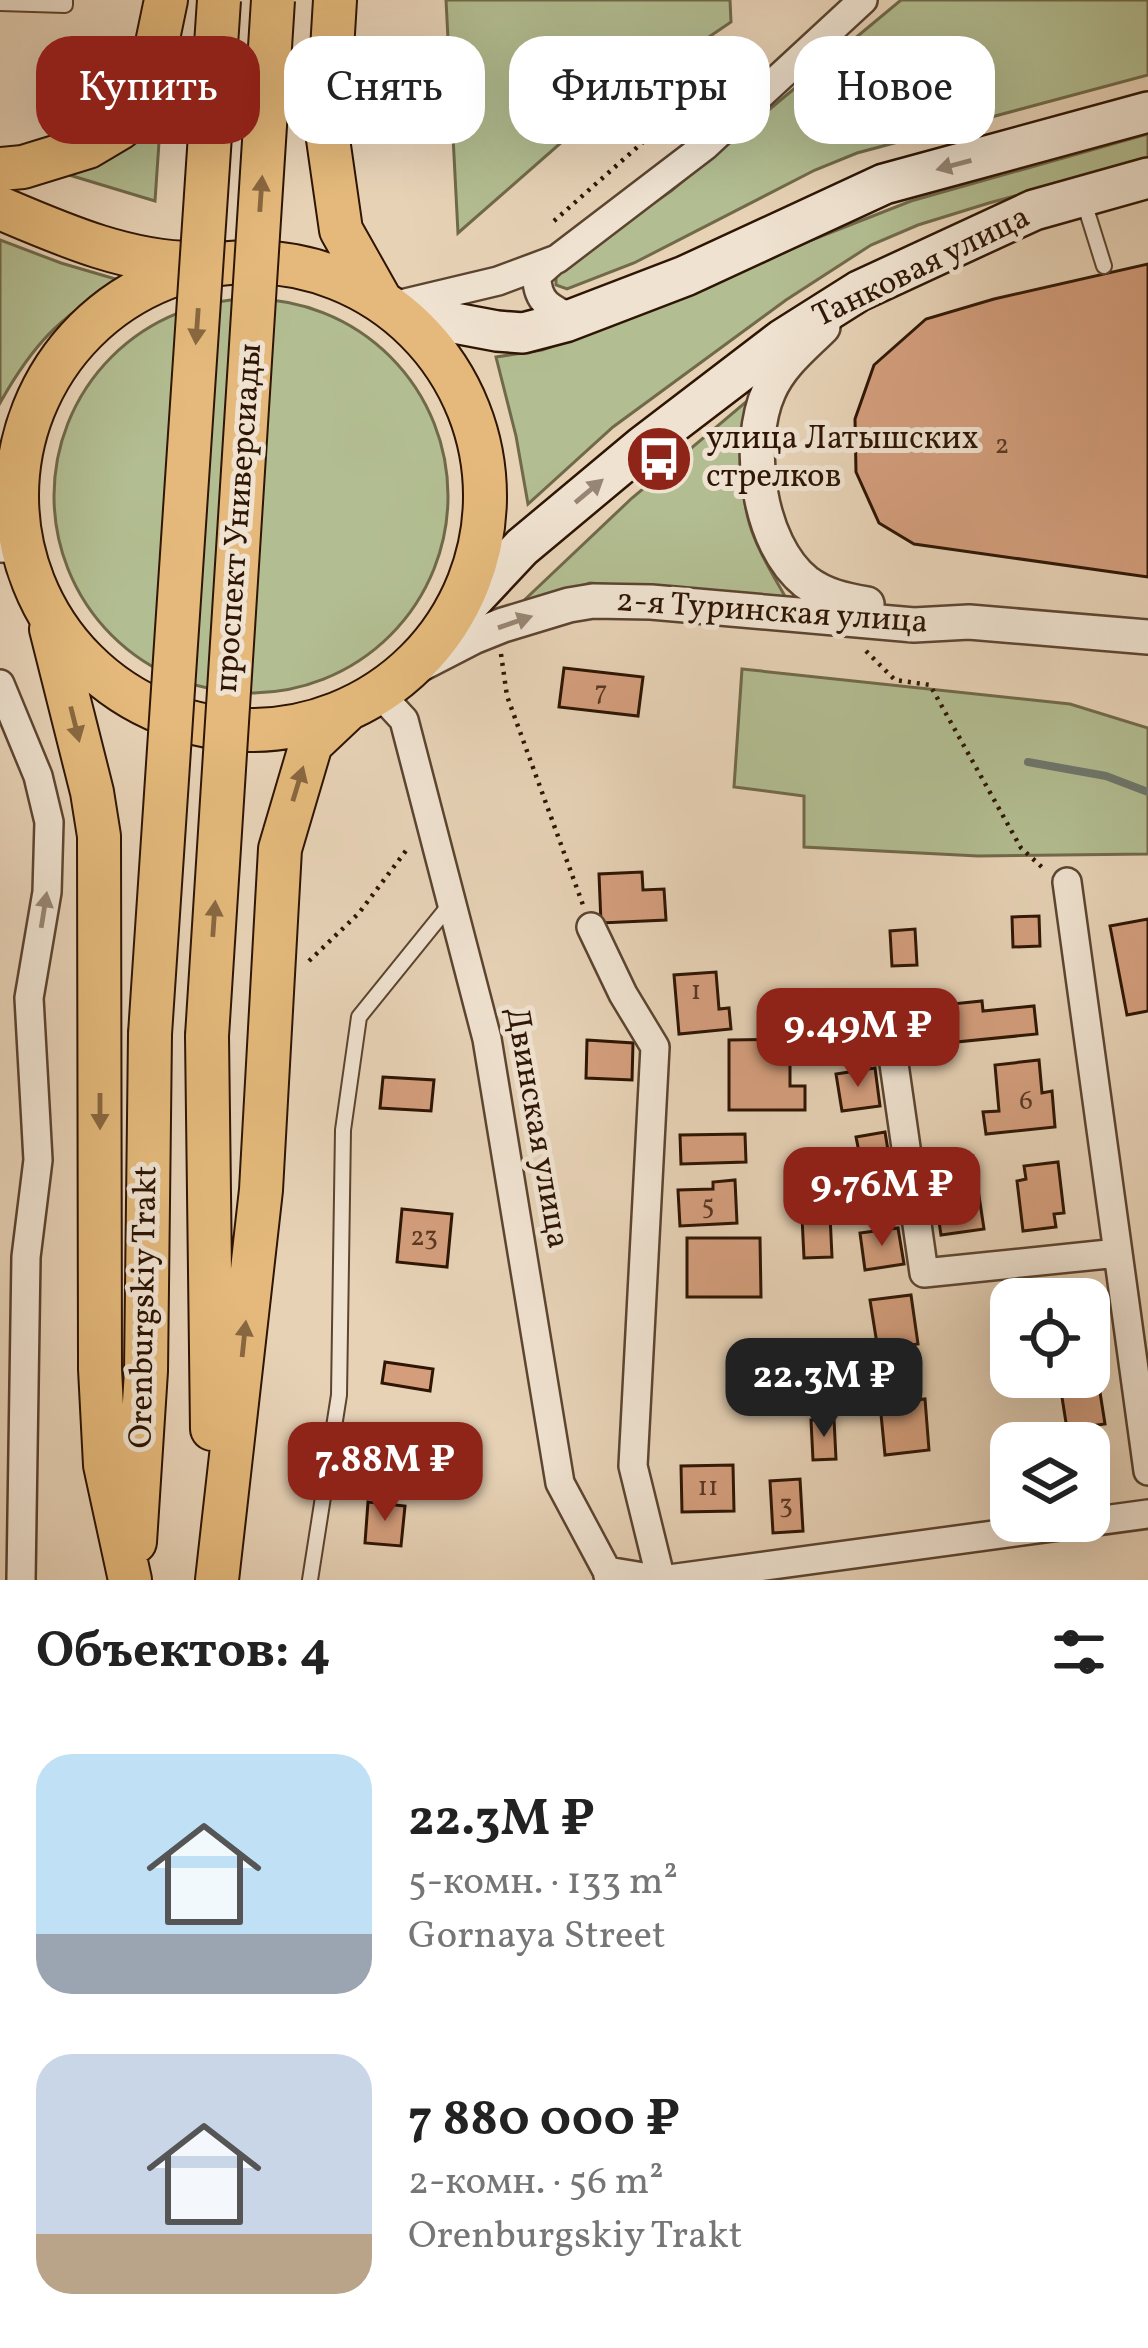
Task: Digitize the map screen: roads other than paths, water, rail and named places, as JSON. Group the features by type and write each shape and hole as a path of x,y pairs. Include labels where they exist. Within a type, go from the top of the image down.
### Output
{"main road":[{"path":"0,169 88,147 120,128 151,72 166,0"},
{"name":"проспект Универсиады","path":"150,1034 219,0"},
{"name":"проспект Универсиады","path":"207,1036 273,0"},
{"path":"335,0 327,132 341,230 389,307 496,331 524,333 573,319 685,276 884,184 1148,112"},
{"name":"Танковая улица","path":"444,630 522,547 783,339 859,291 1034,210 1148,178"},
{"path":"0,208 48,228 167,263 291,265 364,290 422,336 445,364 476,427 483,462 483,532 462,600 444,630 378,691 311,743 280,849 261,1190 215,1580"},
{"path":"252,262 207,266 164,278 116,306 74,343 34,406 23,441 10,525 46,610 66,639 89,665 145,705 211,727 280,728 314,722 378,691"},
{"path":"46,610 99,836 100,1369 105,1465 131,1580"},
{"name":"Orenburgskiy Trakt","path":"131,1580 146,1371 150,1034"},
{"name":"Orenburgskiy Trakt","path":"207,1036 215,1580"}],"street":[{"path":"573,319 545,305 538,294 537,275 705,146 863,0"},
{"path":"389,307 498,281 557,259"},
{"path":"859,291 780,369 767,394 756,448 766,520 788,562 822,592 969,622"},
{"name":"2-я Туринская улица","path":"378,691 473,637 593,601 1148,637"},
{"path":"0,684 38,776 49,822 47,892 29,998 38,1160 26,1257 11,1487 21,1580"},
{"name":"Двинская улица","path":"378,691 404,720 487,1039 560,1483 608,1576"},
{"path":"1067,882 1118,1253 1135,1285 1148,1471"},
{"path":"592,927 623,994 655,1047 632,1466 661,1580"},
{"path":"887,1015 924,1273 1118,1253"},
{"path":"608,1576 661,1580 1148,1514"}],"lane":[{"path":"0,3 64,5 64,0"},
{"path":"1083,197 1104,266"},
{"path":"310,1580 339,1395 344,1130 359,1017 452,902"}],"waterway":[{"path":"1028,762 1106,776 1148,792"}],"place":[{"name":"улица Латышских стрелков","path":"659,459"}]}
